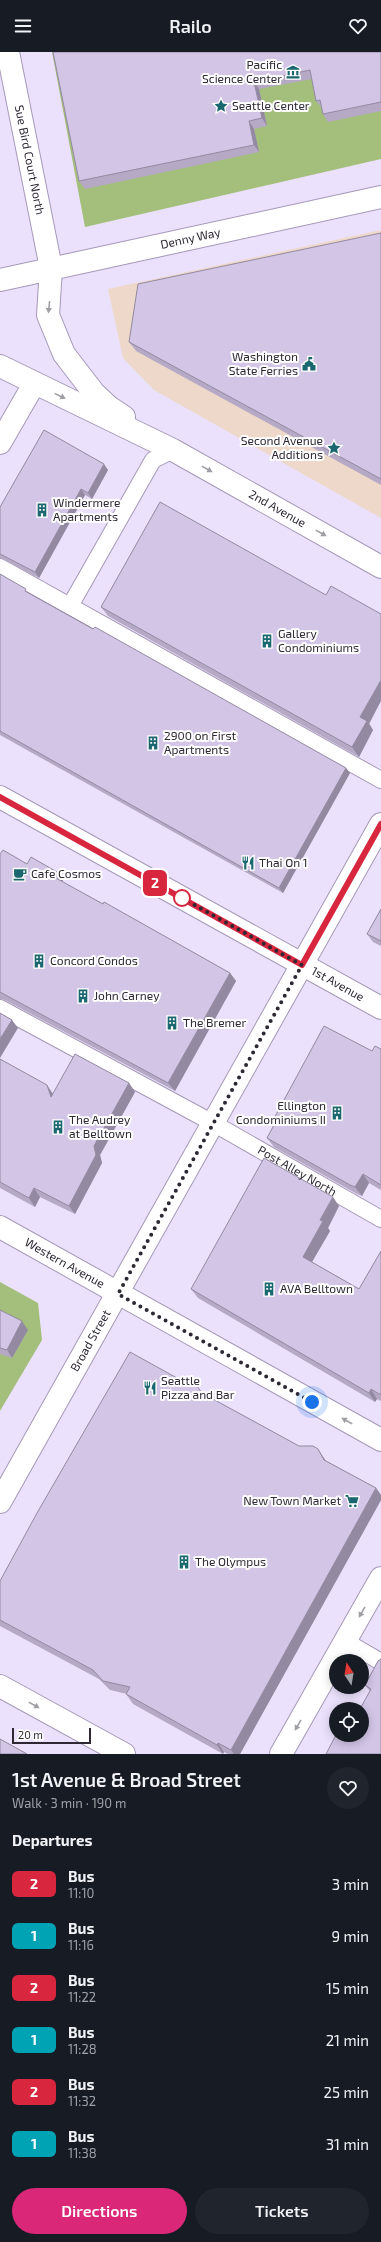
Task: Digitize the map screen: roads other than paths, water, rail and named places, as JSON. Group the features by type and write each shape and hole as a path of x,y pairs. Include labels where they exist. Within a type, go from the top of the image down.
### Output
{"main road":[{"name":"Sue Bird Court North","path":"8,52 51,268"},
{"name":"Denny Way","path":"0,280 381,197"},
{"name":"2nd Avenue","path":"51,268 48,316 67,360 94,393 109,407 173,450"},
{"name":"2nd Avenue","path":"0,366 34,384 173,450 381,567"},
{"path":"0,443 34,384"},
{"name":"1st Avenue","path":"0,797 381,1008"},
{"name":"Broad Street","path":"0,1502 381,824"},
{"name":"Western Avenue","path":"0,1227 381,1440"},
{"path":"281,1754 381,1578"},
{"path":"0,1686 124,1754"}],"lane":[{"path":"70,606 153,460 173,450"},
{"path":"0,567 381,780"},
{"name":"Post Alley North","path":"0,1008 213,1123 381,1219"},
{"path":"345,1641 381,1662"}],"place":[{"name":"Pacific Science Center","path":"293,72"},
{"name":"Seattle Center","path":"221,106"},
{"name":"Washington State Ferries","path":"309,364"},
{"name":"Second Avenue Additions","path":"334,448"},
{"name":"Windermere Apartments","path":"42,510"},
{"name":"Gallery Condominiums","path":"267,641"},
{"name":"2900 on First Apartments","path":"153,743"},
{"name":"Thai On 1","path":"248,863"},
{"name":"Cafe Cosmos","path":"20,874"},
{"name":"Concord Condos","path":"39,961"},
{"name":"John Carney","path":"83,996"},
{"name":"The Bremer","path":"172,1023"},
{"name":"Ellington Condominiums II","path":"337,1113"},
{"name":"The Audrey at Belltown","path":"58,1127"},
{"name":"AVA Belltown","path":"269,1289"},
{"name":"Seattle Pizza and Bar","path":"150,1388"},
{"name":"New Town Market","path":"352,1501"},
{"name":"The Olympus","path":"184,1562"}]}
